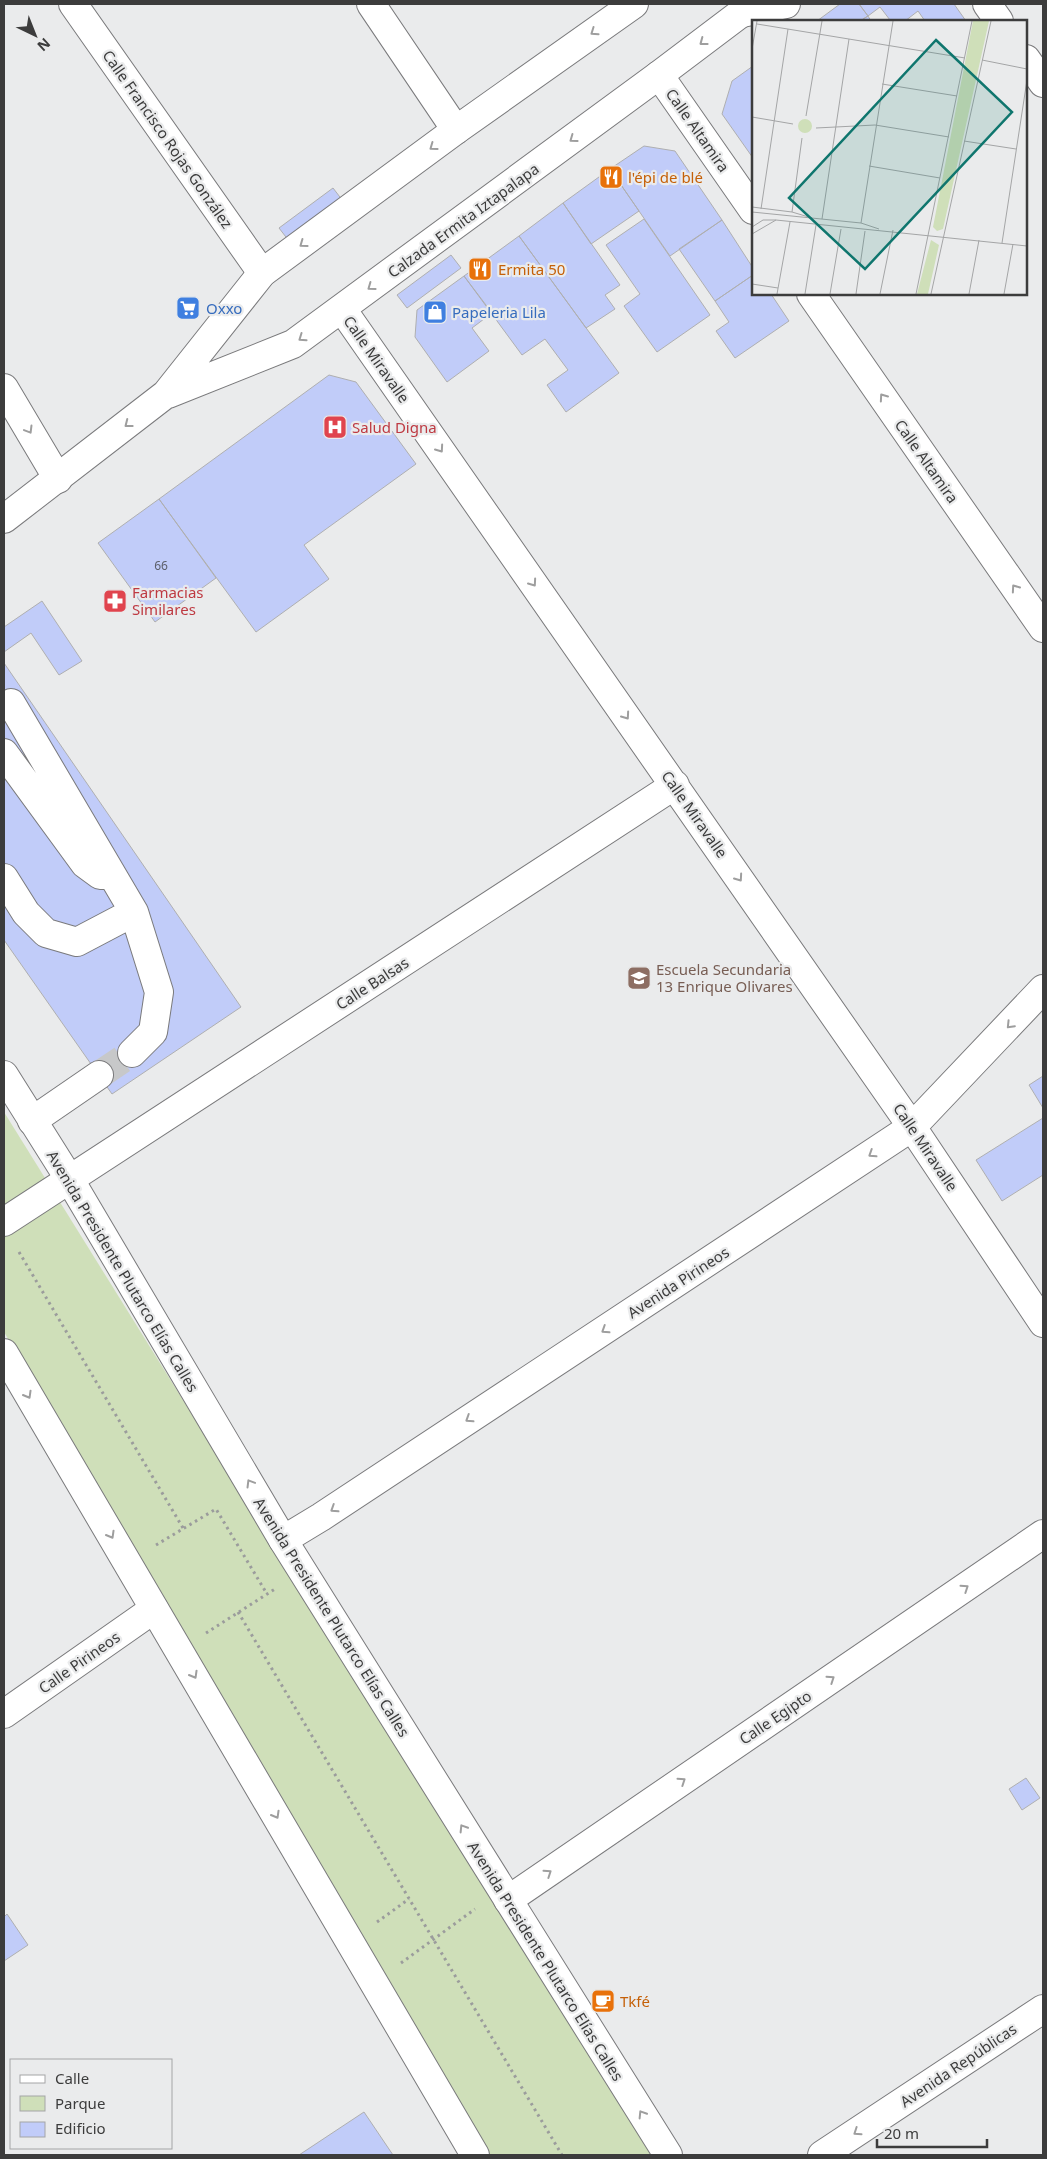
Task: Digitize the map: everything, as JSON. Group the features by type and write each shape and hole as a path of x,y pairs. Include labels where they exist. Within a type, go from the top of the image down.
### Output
{"street":[{"name":"Calle Francisco Rojas González","path":"73,4 262,273"},
{"path":"372,4 456,130"},
{"name":"Calzada Ermita Iztapalapa","path":"4,519 166,394 262,273 456,130 634,4"},
{"name":"Calzada Ermita Iztapalapa","path":"166,394 293,344 660,75 747,8 786,4"},
{"path":"987,4 998,20"},
{"path":"1027,60 1043,83"},
{"name":"Calle Altamira","path":"660,75 752,209"},
{"name":"Calle Altamira","path":"812,295 1043,628"},
{"name":"Calle Miravalle","path":"342,309 912,1127 1043,1322"},
{"path":"4,388 58,479"},
{"path":"11,704 134,912 159,992 153,1032 132,1053"},
{"path":"4,753 85,864 100,874 113,876"},
{"name":"Calle Balsas","path":"4,1222 675,785"},
{"path":"4,878 26,913 46,933 77,942 134,912"},
{"name":"Avenida Pirineos","path":"283,1540 330,1512 912,1127 1043,989"},
{"name":"Avenida Presidente Plutarco Elías Calles","path":"4,1075 70,1180 283,1540 668,2155"},
{"path":"32,1121 99,1075"},
{"path":"4,1353 474,2155"},
{"name":"Calle Egipto","path":"504,1895 1043,1534"},
{"name":"Calle Pirineos","path":"4,1714 154,1610"},
{"name":"Avenida Repúblicas","path":"822,2155 1043,2009"}],"path":[{"path":"18,1250 183,1528"},
{"path":"153,1546 216,1509 267,1594"},
{"path":"179,1650 303,1571"},
{"path":"238,1612 562,2155"},
{"path":"373,1983 433,1940 504,1895"},
{"path":"350,1941 409,1900"}],"green space":[{"path":"4,1112 652,2155 487,2155 4,1332"}],"building":[{"path":"840,4 859,4 868,16 862,20 818,20"},
{"path":"859,4 954,4 965,20 924,20 918,11 906,20 890,20 880,7 868,16"},
{"path":"868,16 870,20 862,20"},
{"path":"752,67 752,157 722,114 732,81"},
{"path":"644,146 675,151 722,220 670,256 610,169"},
{"path":"610,169 639,211 591,244 563,203"},
{"path":"333,188 343,201 289,241 279,228"},
{"path":"563,203 620,285 605,295 615,309 586,328 519,236"},
{"path":"644,219 710,315 657,352 624,306 640,294 606,245"},
{"path":"722,220 752,266 752,276 715,301 679,249"},
{"path":"519,236 619,373 566,412 547,385 568,370 545,339 522,355 464,276"},
{"path":"451,255 461,268 407,308 397,295"},
{"path":"464,276 492,313 472,328 489,351 447,382 415,337 417,310"},
{"path":"752,276 752,295 772,295 789,321 735,358 716,331 729,322 715,301"},
{"path":"329,375 356,382 416,464 304,545 329,579 256,632 159,499"},
{"path":"159,499 216,578 155,622 98,543"},
{"path":"42,601 82,661 59,675 31,633 4,652 4,627"},
{"path":"4,663 241,1007 112,1094 4,940"},
{"path":"1043,1076 1043,1108 1029,1085"},
{"path":"1043,1118 1043,1175 1002,1201 976,1160"},
{"path":"1026,1778 1040,1798 1022,1810 1009,1789"},
{"path":"7,1914 28,1945 4,1961 4,1917"},
{"path":"364,2112 393,2155 299,2155"}],"tunnel":[{"path":"99,1075 132,1053"}],"place":[{"name":"l'épi de blé","path":"611,177"},
{"name":"Ermita 50","path":"480,269"},
{"name":"Oxxo","path":"188,308"},
{"name":"Papeleria Lila","path":"435,312"},
{"name":"Salud Digna","path":"335,427"},
{"name":"Farmacias Similares","path":"115,601"},
{"name":"Escuela Secundaria 13 Enrique Olivares","path":"639,978"},
{"name":"Tkfé","path":"603,2001"}]}
